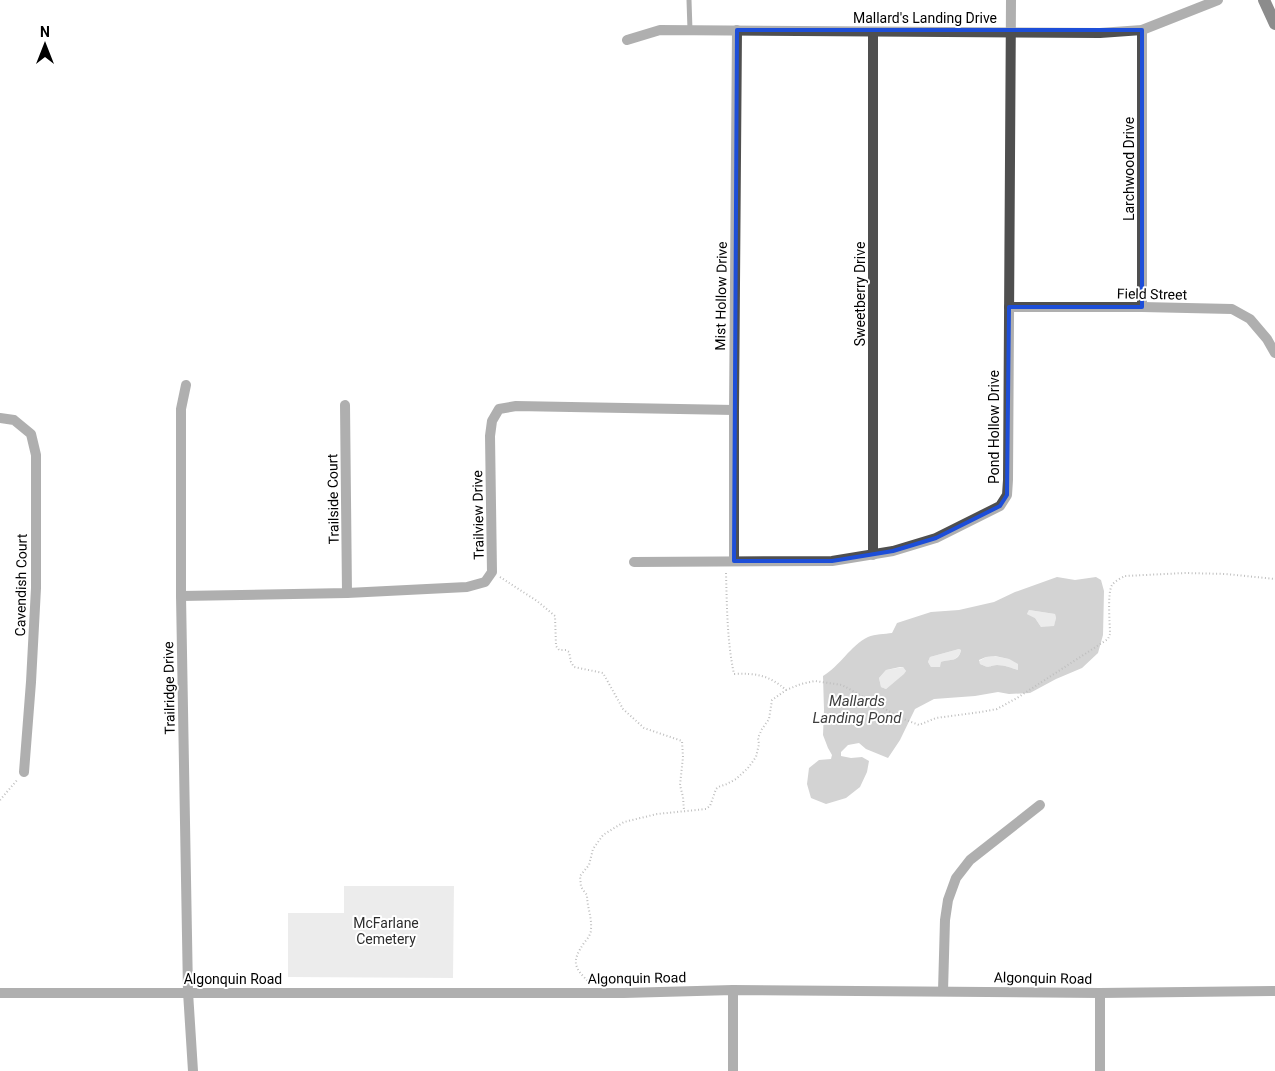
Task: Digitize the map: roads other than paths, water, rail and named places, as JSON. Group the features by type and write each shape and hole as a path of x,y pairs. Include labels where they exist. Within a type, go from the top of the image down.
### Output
{"main road":[{"path":"1264,0 1275,24"}],"street":[{"name":"Pond Hollow Drive","path":"634,562 832,561 874,555 936,538 1000,506 1007,495 1008,480 1011,0"},
{"name":"Mallard's Landing Drive","path":"627,40 660,30 1100,33 1142,30 1218,0"},
{"name":"Mist Hollow Drive","path":"730,561 734,410 737,30"},
{"name":"Larchwood Drive","path":"1142,30 1142,307"},
{"name":"Sweetberry Drive","path":"873,32 874,555"},
{"name":"Field Street","path":"1009,307 1142,307 1232,310 1250,318 1267,338 1275,352"},
{"name":"Trailridge Drive","path":"186,385 181,409 181,596 188,992 193,1071"},
{"name":"Trailside Court","path":"345,405 347,593"},
{"name":"Trailview Drive","path":"181,596 347,593 467,587 485,582 492,572 490,436 492,421 499,409 516,406 734,410"},
{"name":"Cavendish Court","path":"0,418 14,420 31,434 36,455 36,588 24,772"},
{"path":"943,991 945,920 948,900 956,878 970,860 1040,805"},
{"name":"Algonquin Road","path":"0,993 733,990 1100,993 1275,991"},
{"path":"733,990 733,1071"},
{"path":"1100,993 1100,1071"}],"lane":[{"path":"689,0 690,30"}],"water":[{"name":"Mallards Landing Pond","path":"1057,577 1075,580 1096,577 1101,580 1104,591 1103,635 1098,653 1082,668 1030,693 1009,694 998,692 934,699 915,709 900,740 888,758 866,749 859,743 848,745 841,752 841,756 851,758 862,757 869,761 867,772 860,787 846,798 826,804 811,798 807,784 809,768 819,760 831,759 832,755 823,735 823,676 862,641 871,636 892,633 897,623 931,612 959,610 994,602 1015,592","holes":["1029,610 1055,614 1054,626 1041,627 1035,618 1027,614","959,649 961,650 958,657 941,662 940,667 931,667 928,662 930,657","995,656 1009,659 1018,664 1018,670 997,665 988,667 980,664 979,660","903,667 906,671 886,689 881,687 879,678 886,670"]}],"park label":[{"name":"McFarlane Cemetery","path":"386,932"}]}
